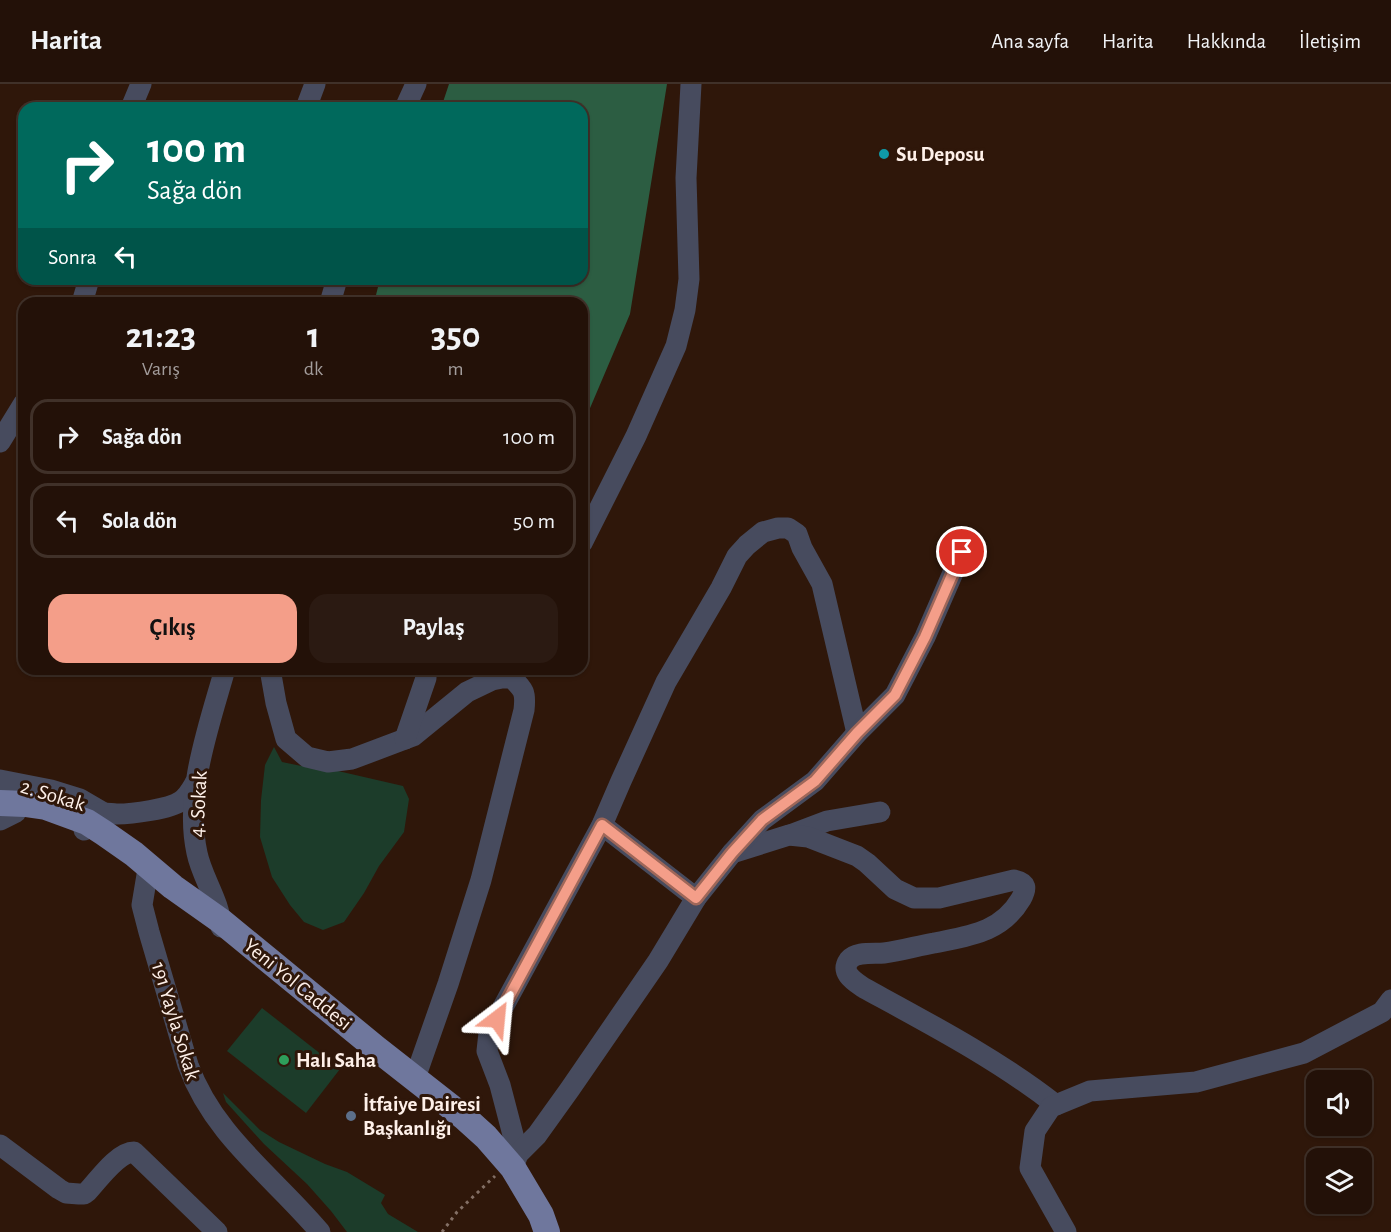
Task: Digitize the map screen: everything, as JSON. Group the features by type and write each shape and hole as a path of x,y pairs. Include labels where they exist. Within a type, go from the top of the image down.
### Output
{"main road":[{"name":"Yeni Yol Caddesi","path":"4,812 25,804 46,807 92,821 460,1126 513,1186 540,1232"},
{"name":"Yeni Yol Caddesi","path":"92,821 96,837 221,929 465,1118 486,1137 508,1166 541,1215 547,1232"}],"street":[{"path":"134,102 141,84"},
{"path":"308,102 315,84"},
{"path":"408,102 416,84"},
{"path":"588,531 636,436 676,346 682,320 689,279 686,178 691,84"},
{"path":"0,442 18,413"},
{"path":"508,1166 500,1085 487,1051 489,1033 602,825 666,682 737,556 763,532 788,528 797,534 822,584 857,733"},
{"path":"508,1166 537,1135 570,1089 658,961 696,898 732,853 762,820 815,781 857,733 895,695 925,637 962,552"},
{"name":"4. Sokak","path":"221,929 196,852 194,822 195,783 223,675"},
{"path":"271,675 286,739 307,757 328,762 352,759 414,736 467,692 492,680 521,676 525,700 524,710 481,880 415,1078"},
{"path":"405,739 426,675"},
{"name":"2. Sokak","path":"0,780 80,799 92,821 117,814 142,813 175,804 189,794 195,783"},
{"path":"732,853 827,821 880,812"},
{"path":"602,825 696,898"},
{"path":"789,835 808,837 857,856 895,889 914,898 939,898 1014,880 1020,881 1025,886 1020,902 996,926 978,934 884,953 855,955 848,961 846,970 849,977 864,988 963,1043 1028,1083 1056,1105"},
{"name":"191 Yayla Sokak","path":"147,875 142,905 148,932 194,1083 213,1115 236,1144 320,1232"},
{"path":"1066,1232 1030,1168 1035,1131 1052,1107 1090,1091 1196,1082 1304,1053 1382,1012 1391,1000"},
{"path":"0,1145 59,1189 73,1194 84,1194 112,1164 130,1152 134,1152 217,1232"}],"path":[{"path":"442,1232 457,1212 508,1166"}],"green space":[{"path":"449,84 667,84 630,314 588,413 588,297 376,297 378,285 588,285 588,102 443,102"},
{"path":"274,747 282,762 338,771 403,786 409,799 404,832 379,866 364,893 344,922 323,930 304,922 290,905 272,877 260,837 265,765"},
{"name":"Halı Saha","path":"262,1008 340,1069 306,1113 227,1051"},
{"path":"223,1093 260,1130 279,1142 347,1172 385,1195 381,1203 388,1214 418,1232 347,1232 307,1184 264,1144 226,1102"}],"place":[{"name":"Su Deposu","path":"884,154"},
{"name":"Halı Saha","path":"284,1060"},
{"name":"İtfaiye Dairesi Başkanlığı","path":"351,1116"}],"route":[{"path":"497,1019 602,825 696,898 762,820 815,781 857,733 895,695 925,637 962,552"}]}
